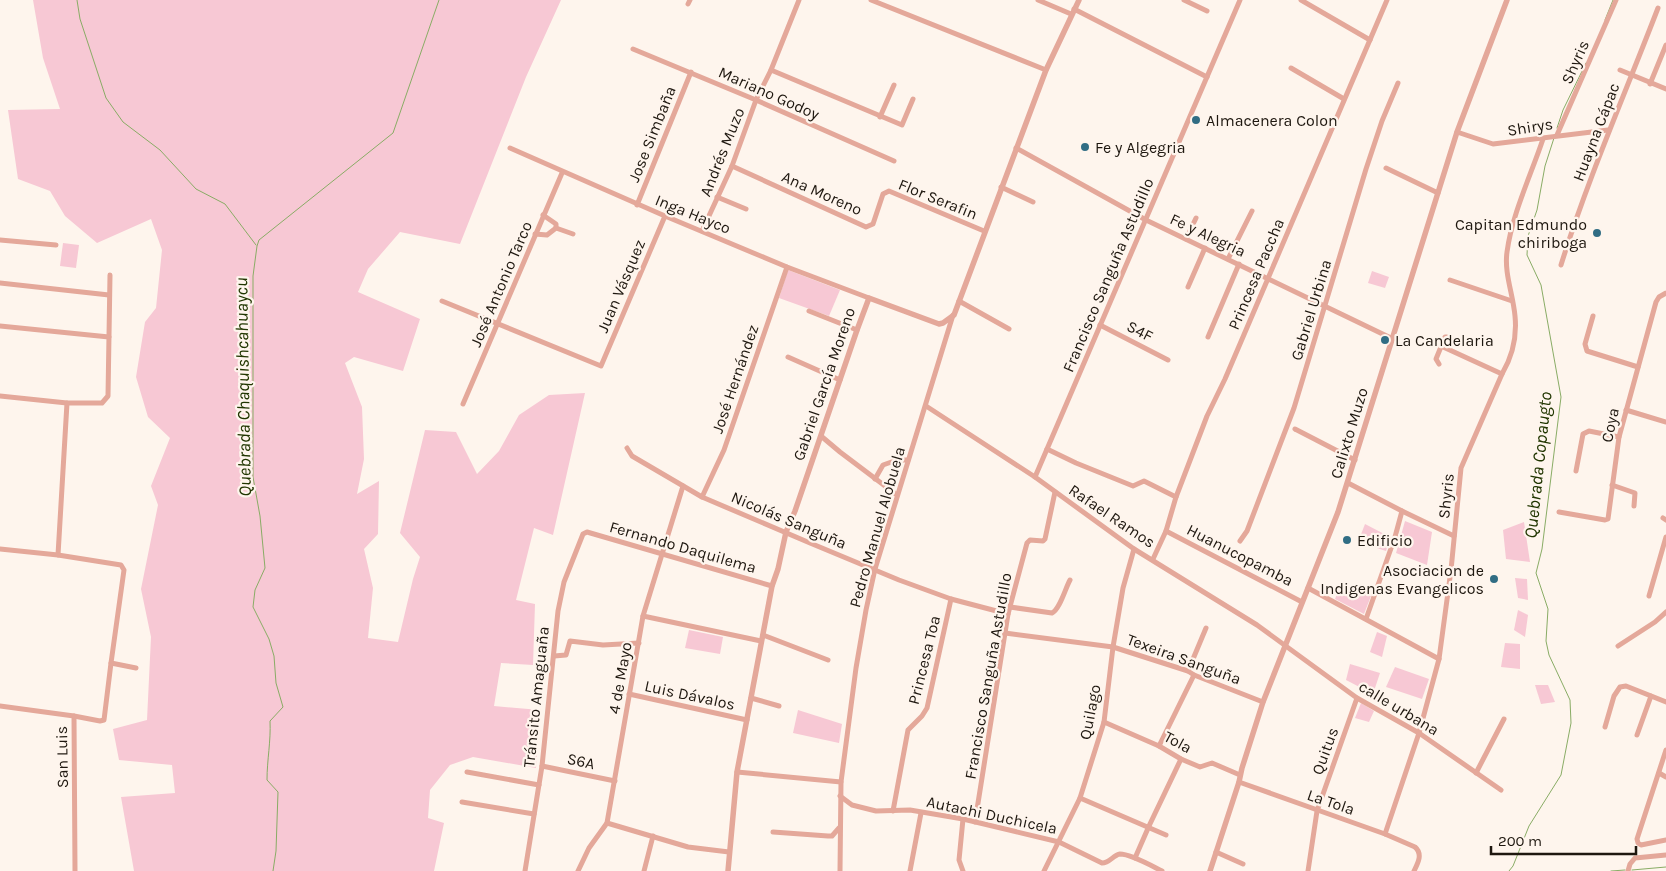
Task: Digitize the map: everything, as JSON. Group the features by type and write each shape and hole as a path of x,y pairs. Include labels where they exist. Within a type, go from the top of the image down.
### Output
{"street":[{"name":"Andrés Muzo","path":"702,231 732,166 756,100 771,70 799,0"},
{"path":"871,0 1046,70"},
{"path":"1038,0 1073,12 1207,77"},
{"path":"954,315 1046,70 1079,0"},
{"path":"1184,0 1206,11"},
{"name":"Francisco Sanguña Astudillo","path":"1035,477 1240,0"},
{"path":"1302,0 1370,40"},
{"name":"Princesa Paccha","path":"1153,559 1166,531 1176,497 1207,416 1269,278 1387,0"},
{"name":"Calixto Muzo","path":"1210,871 1263,702 1348,482 1457,132 1507,0"},
{"name":"Shyris","path":"1557,135 1616,0"},
{"name":"Huayna Cápac","path":"1561,265 1576,216 1608,130 1632,76 1658,8"},
{"path":"1650,84 1666,45"},
{"name":"Mariano Godoy","path":"633,49 691,72 894,161"},
{"path":"1291,68 1344,99"},
{"path":"771,70 902,126 913,99"},
{"path":"1620,70 1666,89"},
{"name":"Jose Simbaña","path":"637,205 691,72"},
{"name":"Gabriel Urbina","path":"1240,541 1247,531 1292,414 1366,169 1382,121 1398,83"},
{"path":"880,117 894,85"},
{"name":"Shirys","path":"1457,132 1493,144 1608,130"},
{"name":"Shyris","path":"1385,834 1418,733 1439,659 1452,570 1461,468 1502,374 1510,361 1514,343 1515,315 1507,270 1507,250 1512,227 1543,139"},
{"name":"Inga Hayco","path":"510,148 637,205 787,267 869,298"},
{"name":"Fe y Alegria","path":"1016,148 1146,220 1228,258 1392,339"},
{"name":"Ana Moreno","path":"732,166 866,227 872,224 883,194"},
{"path":"1386,168 1438,193"},
{"name":"José Antonio Tarco","path":"463,404 562,172"},
{"path":"1001,187 1033,202"},
{"name":"Flor Serafin","path":"883,194 889,191 984,231"},
{"path":"717,197 746,209"},
{"path":"1228,258 1252,211"},
{"path":"543,216 556,224 556,228"},
{"name":"Juan Vásquez","path":"498,323 601,366 664,216"},
{"path":"1186,239 1196,218"},
{"path":"535,234 547,234 556,228"},
{"path":"556,228 573,234"},
{"path":"0,240 56,245"},
{"path":"1188,288 1205,248"},
{"path":"1208,337 1239,264"},
{"name":"José Hernández","path":"702,498 724,450 787,267"},
{"path":"0,396 67,402 102,403 107,400 110,275"},
{"path":"1450,280 1512,301"},
{"path":"0,283 110,295"},
{"name":"Coya","path":"1559,512 1607,520 1619,437 1626,410 1656,302 1658,297 1666,293"},
{"name":"Gabriel García Moreno","path":"728,871 737,772 772,586 786,532 796,511 856,330 869,298 939,324 954,315"},
{"path":"442,301 498,323"},
{"path":"959,301 1009,329"},
{"path":"809,311 856,330"},
{"name":"Pedro Manuel Alobuela","path":"840,871 841,782 856,668 866,610 875,570 897,495 954,315"},
{"path":"1593,316 1585,344 1586,351 1638,367"},
{"name":"S4F","path":"1100,325 1168,360"},
{"path":"0,326 109,337"},
{"path":"1439,364 1436,359 1445,338 1456,341"},
{"path":"1441,346 1502,374"},
{"path":"788,357 840,380"},
{"path":"58,555 67,402"},
{"name":"Rafael Ramos","path":"926,406 1035,477 1134,549 1257,624 1285,646"},
{"path":"1626,410 1666,422"},
{"path":"1295,429 1355,460"},
{"path":"1576,471 1585,432 1589,431 1619,437"},
{"path":"821,436 897,495"},
{"name":"Nicolás Sanguña","path":"627,448 632,456 702,498 875,570 951,599 1008,614"},
{"path":"1047,449 1133,486 1144,481 1176,497"},
{"path":"875,479 883,465 897,460 908,460"},
{"path":"1348,482 1454,536"},
{"path":"1612,485 1635,493 1634,506"},
{"name":"4 de Mayo","path":"578,871 590,848 607,823 643,616 683,486"},
{"name":"Francisco Sanguña Astudillo","path":"975,822 1008,614 1026,543 1030,540 1043,541 1046,537 1055,492"},
{"path":"1366,619 1402,511"},
{"name":"Huanucopamba","path":"1166,531 1302,602"},
{"name":"Fernando Daquilema","path":"587,532 772,586"},
{"name":"Tránsito Amaguaña","path":"525,871 542,766 558,611 564,582 583,534 587,532"},
{"path":"1649,596 1666,536"},
{"path":"0,549 117,563 123,567 104,720 100,721 74,716"},
{"name":"Quilago","path":"1044,871 1080,798 1104,722 1113,646 1123,588 1134,549"},
{"path":"1010,607 1052,613 1058,608 1062,594 1070,580"},
{"path":"1308,588 1439,659"},
{"name":"Princesa Toa","path":"892,811 908,730 927,708 951,599"},
{"path":"1618,646 1666,612"},
{"path":"643,616 762,638 828,660"},
{"path":"1659,618 1666,623"},
{"path":"1188,670 1206,628"},
{"name":"Texeira Sanguña","path":"1005,633 1113,646 1188,670 1263,702"},
{"path":"554,656 568,654 567,646 570,641 603,645 639,643"},
{"name":"calle urbana","path":"1285,646 1357,698 1418,733 1501,790"},
{"path":"110,663 136,668"},
{"path":"1159,746 1194,674"},
{"path":"1604,726 1614,696 1620,687 1626,686 1666,702"},
{"name":"Luis Dávalos","path":"629,694 747,720"},
{"path":"1638,735 1651,696"},
{"path":"751,698 779,706"},
{"name":"Quitus","path":"1308,871 1317,811 1357,698"},
{"name":"San Luis","path":"0,706 74,716 75,871"},
{"path":"1476,773 1504,719"},
{"name":"Tola","path":"1104,722 1159,746 1181,759 1200,767 1212,763 1240,778"},
{"path":"1666,750 1637,839 1641,845 1666,840"},
{"path":"1135,858 1148,826 1181,759"},
{"name":"S6A","path":"542,766 615,781"},
{"path":"467,772 539,785"},
{"path":"737,772 841,782"},
{"path":"1659,773 1666,777"},
{"name":"La Tola","path":"1240,778 1317,811 1385,834 1415,847 1420,855 1414,871"},
{"name":"Autachi Duchicela","path":"840,796 852,805 876,811 910,810 963,819 1059,842 1102,863 1107,863 1120,854 1135,858 1162,871"},
{"path":"1080,798 1166,835"},
{"path":"462,802 534,814"},
{"path":"910,871 921,813"},
{"path":"963,819 959,860 963,871"},
{"path":"607,823 688,847 729,852"},
{"path":"773,832 832,836 840,828"},
{"path":"644,871 653,836"},
{"path":"1216,852 1243,864"},
{"path":"1628,871 1630,864 1635,858 1666,855"}],"shaded area":[{"path":"33,0 561,0 526,77 460,244 400,232 368,269 358,292 420,319 403,371 354,357 345,363 362,407 364,459 357,494 379,481 378,534 364,549 373,588 368,638 398,642 420,557 400,533 425,430 456,432 477,474 499,451 519,415 549,395 585,393 553,535 534,528 516,600 535,604 533,665 501,663 494,706 540,710 536,768 473,757 450,765 430,790 428,818 444,823 434,871 134,871 121,797 175,793 172,765 119,760 113,729 147,720 151,637 141,589 158,505 151,486 170,438 148,417 136,377 145,322 156,308 162,250 151,219 97,243 65,216 50,191 18,179 8,110 60,109 43,58"},
{"path":"63,243 79,245 76,268 60,266"},
{"path":"788,270 840,290 829,316 779,298"},
{"path":"1372,271 1389,277 1385,288 1368,283"},
{"path":"1405,521 1432,532 1427,565 1396,553"},
{"path":"1524,522 1530,562 1506,559 1503,530"},
{"path":"1365,524 1390,537 1386,551 1358,542"},
{"path":"1515,578 1527,579 1528,600 1518,598"},
{"path":"1342,583 1371,596 1364,614 1335,599"},
{"path":"1518,610 1528,615 1525,637 1514,630"},
{"path":"689,630 723,637 720,654 685,648"},
{"path":"1377,632 1387,636 1382,657 1370,652"},
{"path":"1505,643 1520,644 1520,669 1501,667"},
{"path":"1350,664 1380,673 1373,694 1346,680"},
{"path":"1395,667 1429,679 1422,699 1386,687"},
{"path":"1535,685 1548,685 1555,702 1541,704"},
{"path":"1361,703 1374,711 1369,722 1355,718"},
{"path":"798,710 842,724 839,743 793,733"}],"waterway":[{"path":"77,0 80,19 106,98 123,122 160,150 196,189 225,204 256,245"},
{"name":"Quebrada Chaquishcahuaycu","path":"273,871 276,851 278,792 267,780 270,721 283,707 276,683 274,656 269,639 253,607 255,590 265,568 260,516 253,477 253,276 257,246 259,240 393,133 439,0"},
{"name":"Quebrada Copaugto","path":"1605,20 1613,0"},
{"name":"Quebrada Copaugto","path":"1557,128 1563,110 1586,63"},
{"name":"Quebrada Copaugto","path":"1509,871 1513,866 1529,826 1561,775 1571,723 1570,700 1549,655 1546,641 1548,609 1536,573 1542,549 1561,397 1541,285 1527,255 1528,236 1537,210 1545,166 1554,138"},
{"path":"1632,870 1666,867"},
{"path":"1611,871 1625,870"}],"place":[{"name":"Almacenera Colon","path":"1196,120"},
{"name":"Fe y Algegria","path":"1085,147"},
{"name":"Capitan Edmundo chiriboga","path":"1597,233"},
{"name":"La Candelaria","path":"1385,340"},
{"name":"Edificio","path":"1347,540"},
{"name":"Asociacion de Indigenas Evangelicos","path":"1494,579"}]}
